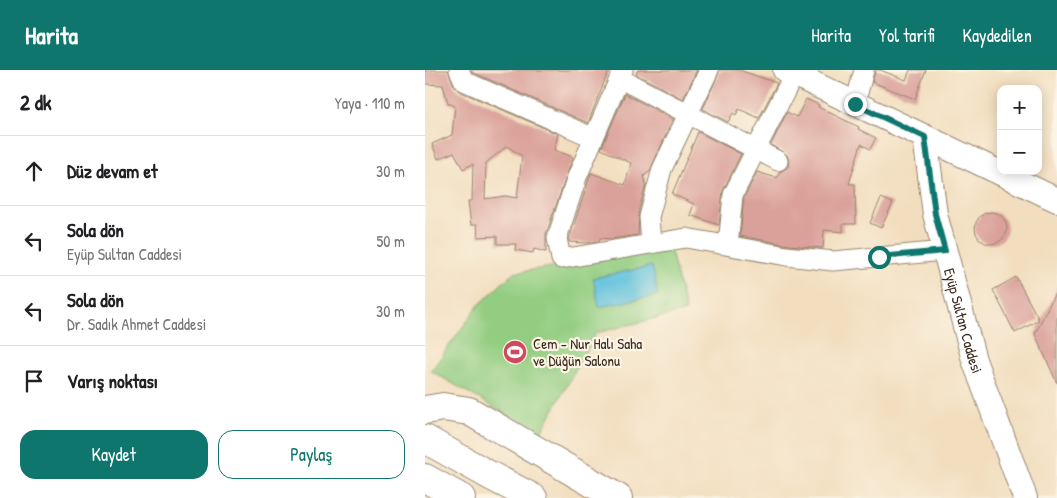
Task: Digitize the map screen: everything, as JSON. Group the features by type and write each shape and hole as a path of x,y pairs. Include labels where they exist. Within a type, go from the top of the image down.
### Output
{"main road":[{"path":"425,410 443,407 469,410 618,498"},
{"path":"425,438 489,476 533,498"},
{"path":"425,478 461,498"}],"street":[{"path":"459,70 464,81 594,138"},
{"path":"651,244 649,217 663,169 709,70"},
{"path":"855,104 864,70"},
{"path":"728,245 733,195 756,149 789,72 1057,200"},
{"path":"779,161 687,114 621,74 577,177 557,238 561,259 686,238 787,256 833,261 945,251"},
{"name":"Eyüp Sultan Caddesi","path":"925,137 935,214 974,360 1025,498"}],"green space":[{"name":"Cem - Nur Halı Saha ve Düğün Salonu","path":"670,248 686,311 596,333 540,434 431,371 478,306 513,273"}],"water":[{"path":"652,266 658,295 599,307 593,278"}],"building":[{"path":"425,70 448,70 454,86 459,91 558,134 554,150 573,157 546,234 546,252 534,249 533,253 515,250 516,244 497,244 497,236 478,237 477,224 471,225 468,201 472,201 473,164 463,169 454,152 438,159 432,144 452,135 455,106 448,103 443,85 425,84","holes":["507,146 522,156 517,198 505,196 485,199 486,163"]},
{"path":"471,70 609,70 588,123"},
{"path":"638,70 697,70 683,99 636,74"},
{"path":"720,70 739,70 777,83 759,118 739,109 736,115 733,113 728,122 703,109"},
{"path":"876,70 906,80 910,70 926,70 915,99 872,82"},
{"path":"625,94 673,119 650,171 644,176 646,185 639,209 638,235 611,239 600,238 599,241 586,243 569,242 591,173 625,185 631,163 601,149"},
{"path":"806,99 876,138 870,149 861,144 849,184 855,184 856,224 843,224 843,232 824,230 823,248 789,245 740,236 744,198 757,172 777,178 780,172 788,167 787,155 771,145 787,112 797,117"},
{"path":"698,132 741,154 723,190 719,225 690,215 694,204 672,194"},
{"path":"881,198 893,203 881,228 870,223"},
{"path":"991,212 997,213 1002,217 1006,222 1006,234 1002,239 997,243 991,244 985,243 980,239 976,234 975,228 976,222 980,217 985,213"},
{"path":"1016,277 1039,320 1015,333 993,290"},
{"path":"1057,289 1057,383 1035,334"}],"place":[{"name":"Cem - Nur Halı Saha ve Düğün Salonu","path":"515,352"}],"route":[{"path":"855,104 925,137 935,214 945,251 879,257"}]}
